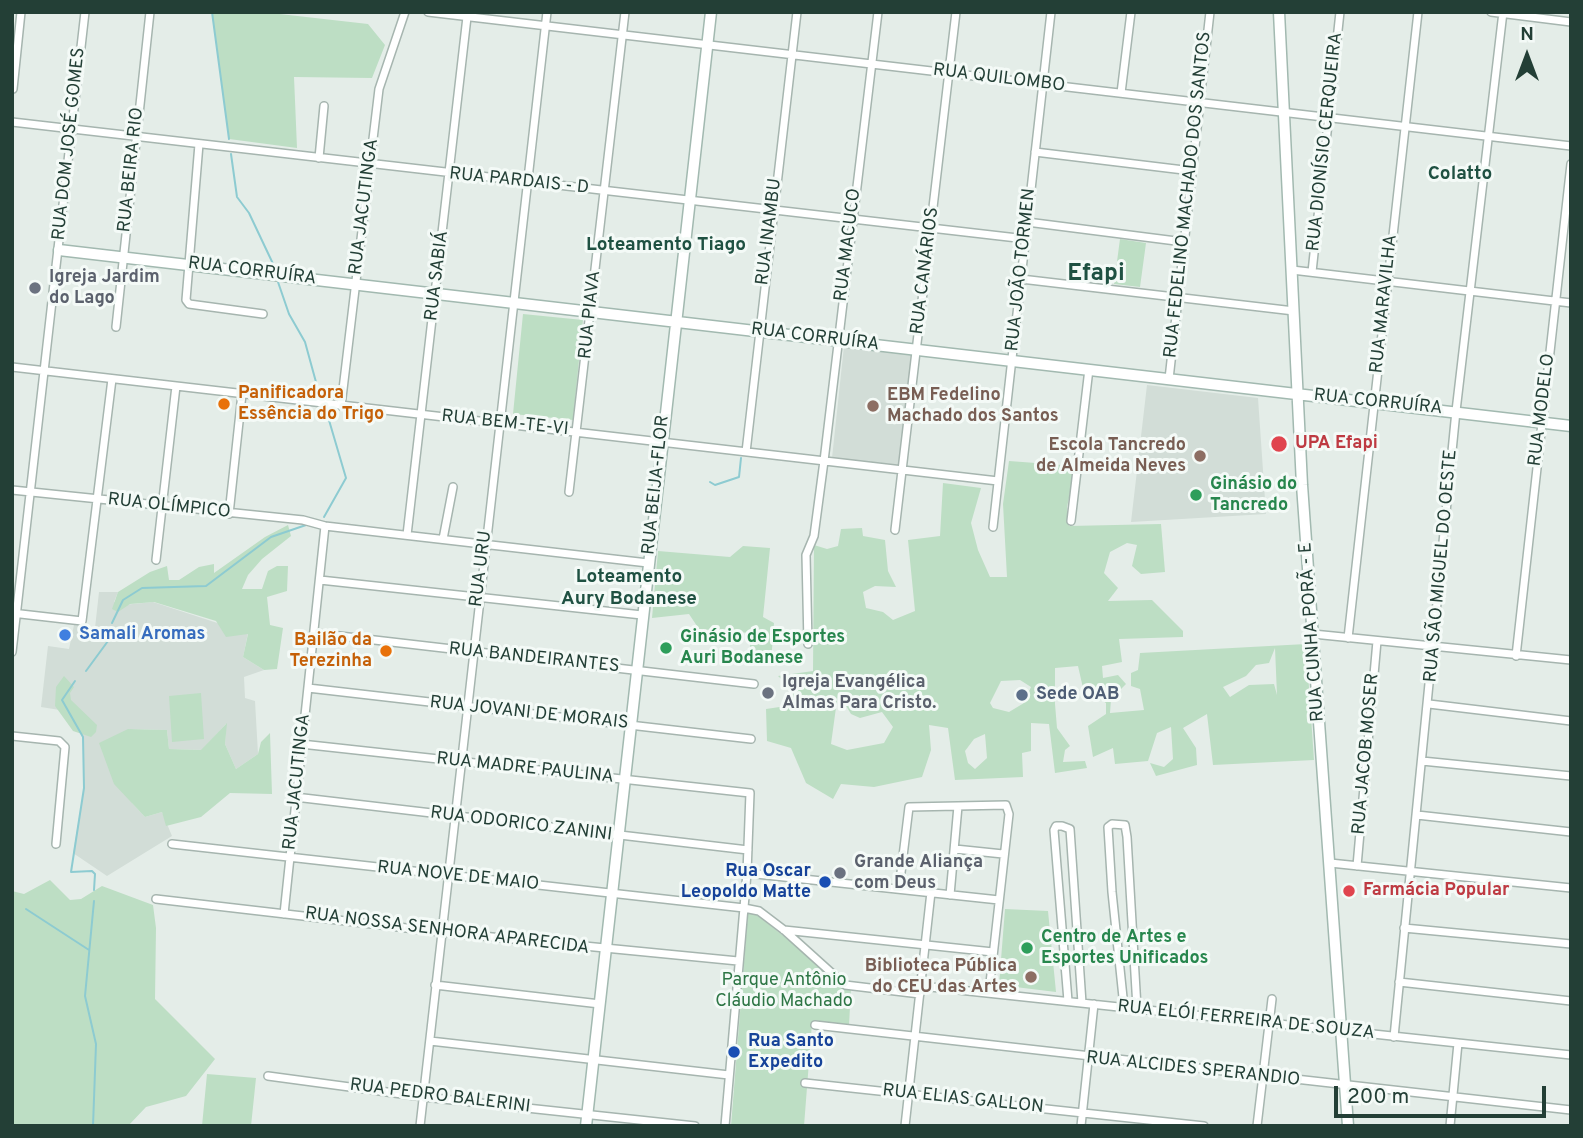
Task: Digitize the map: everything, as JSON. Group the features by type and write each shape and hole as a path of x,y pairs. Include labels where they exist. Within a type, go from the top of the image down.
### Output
{"street":[{"path":"13,89 21,12"},
{"name":"RUA DOM JOSÉ GOMES","path":"12,652 14,613 59,250 85,12"},
{"name":"RUA BEIRA RIO","path":"116,327 150,12"},
{"name":"RUA JACUTINGA","path":"341,405 379,89 405,12"},
{"name":"RUA QUILOMBO","path":"428,12 1571,146"},
{"name":"RUA URU","path":"420,1126 478,597 547,12"},
{"name":"RUA PIAVA","path":"569,492 579,432 603,191 625,12"},
{"name":"RUA BEIJA-FLOR","path":"586,1126 711,12"},
{"name":"RUA INAMBU","path":"746,452 797,12"},
{"name":"RUA MACUCO","path":"808,644 806,555 814,536 824,461 878,12"},
{"name":"RUA CANÁRIOS","path":"895,530 956,12"},
{"name":"RUA JOÃO TORMEN","path":"993,527 1051,12"},
{"path":"1121,93 1131,12"},
{"name":"RUA FEDELINO MACHADO DOS SANTOS","path":"1169,379 1210,12"},
{"name":"RUA CUNHA PORÃ - E","path":"1279,12 1298,394 1348,1126"},
{"name":"RUA DIONÍSIO CERQUEIRA","path":"1312,272 1340,12"},
{"name":"RUA MARAVILHA","path":"1348,638 1418,12"},
{"path":"1491,12 1571,22"},
{"name":"RUA SÃO MIGUEL DO OESTE","path":"1394,1037 1456,411 1472,292 1502,13"},
{"name":"RUA SABIÁ","path":"407,535 467,17"},
{"path":"319,158 324,106"},
{"name":"RUA PARDAIS - D","path":"12,122 1026,239"},
{"path":"199,144 185,294 189,304 262,314"},
{"path":"1035,152 1192,171"},
{"name":"RUA MODELO","path":"1516,656 1571,164"},
{"path":"1027,222 1184,242"},
{"name":"RUA CORRUÍRA","path":"59,250 1571,426"},
{"path":"1292,270 1571,303"},
{"path":"1021,279 1294,311"},
{"name":"RUA BEM-TE-VI","path":"12,367 998,481"},
{"path":"1071,521 1089,369"},
{"path":"14,613 82,621 112,379"},
{"path":"156,560 176,386"},
{"path":"229,514 242,394"},
{"path":"443,539 453,487"},
{"name":"RUA OLÍMPICO","path":"12,490 303,520 325,526 648,563"},
{"name":"RUA JACUTINGA","path":"284,914 325,526"},
{"path":"320,580 642,615"},
{"name":"RUA BANDEIRANTES","path":"314,633 754,684"},
{"path":"1313,634 1571,660"},
{"name":"RUA JACOB MOSER","path":"1357,866 1377,641"},
{"name":"RUA JOVANI DE MORAIS","path":"308,688 751,739"},
{"path":"1429,704 1571,720"},
{"path":"12,736 60,741 65,747 56,844"},
{"name":"RUA MADRE PAULINA","path":"301,744 750,793 748,850"},
{"path":"1422,761 1571,776"},
{"name":"RUA ODORICO ZANINI","path":"295,797 748,850"},
{"path":"899,889 909,807 1001,803 1006,805 1009,814 989,992"},
{"path":"950,895 958,806"},
{"path":"1417,815 1571,832"},
{"path":"1124,1007 1112,892 1108,827 1112,824 1125,825 1127,837 1137,1008"},
{"path":"1068,1001 1054,830 1056,826 1070,829 1082,1003"},
{"name":"RUA NOVE DE MAIO","path":"172,844 744,908"},
{"path":"955,849 1003,854"},
{"path":"724,1126 748,850"},
{"path":"1330,863 1571,888"},
{"path":"747,873 999,900"},
{"path":"905,1126 931,892"},
{"name":"RUA NOSSA SENHORA APARECIDA","path":"156,899 606,950 738,961"},
{"name":"RUA ELÓI FERREIRA DE SOUZA","path":"744,908 759,911 784,930 845,985 989,992 1571,1055"},
{"path":"1404,928 1571,944"},
{"path":"784,930 993,952"},
{"path":"1399,982 1571,1001"},
{"path":"435,985 600,1004"},
{"path":"1257,1126 1272,999"},
{"path":"1081,1126 1094,1004"},
{"name":"RUA ALCIDES SPERANDIO","path":"815,1025 1088,1059 1571,1110"},
{"path":"430,1041 729,1075"},
{"path":"1450,1126 1458,1043"},
{"name":"RUA PEDRO BALERINI","path":"268,1076 424,1097 695,1126"},
{"name":"RUA ELIAS GALLON","path":"806,1083 1204,1126"}],"shaded area":[{"name":"EBM Fedelino Machado dos Santos","path":"844,346 913,354 901,465 832,458"},
{"name":"Escola Tancredo de Almeida Neves","path":"1147,385 1258,398 1266,514 1131,522"},
{"path":"99,592 118,592 114,602 123,605 153,602 248,633 243,657 264,670 244,677 245,698 255,701 258,754 236,769 225,744 226,724 202,750 169,749 167,730 128,729 132,803 145,817 162,812 172,836 107,876 73,853 84,788 83,737 66,711 41,707 48,646 69,649 74,625 95,628"}],"green space":[{"path":"212,12 262,12 368,24 385,45 372,78 294,77 297,148 229,139"},
{"path":"1120,239 1146,243 1140,287 1114,284"},
{"path":"523,314 583,320 573,420 513,414"},
{"path":"1009,461 1076,466 1067,507 1069,526 1161,524 1165,572 1141,574 1132,566 1137,545 1127,543 1110,552 1104,573 1118,588 1108,601 1152,600 1183,631 1183,637 1119,639 1122,662 1102,666 1103,678 1118,675 1126,684 1111,699 1110,713 1144,710 1140,689 1131,686 1131,673 1138,670 1140,653 1306,644 1314,760 1213,765 1207,714 1183,728 1196,748 1197,765 1156,776 1150,763 1164,767 1173,759 1171,727 1157,733 1148,761 1115,764 1113,748 1093,757 1088,726 1106,714 1106,703 1083,688 1078,666 1055,668 1057,728 1070,746 1065,750 1063,762 1085,761 1087,768 1055,773 1049,724 1031,723 1031,751 1022,753 1023,777 955,780 948,728 929,725 931,750 922,777 874,787 841,784 833,799 806,783 791,748 767,741 766,709 793,705 793,690 778,676 813,671 814,545 827,549 838,546 841,529 862,528 863,536 885,540 888,571 896,587 875,586 863,592 866,608 883,612 893,620 915,611 908,540 940,536 943,483 981,488 971,523 978,550 990,577 1007,577 1003,504","holes":["1275,648 1277,695 1274,684 1249,685 1230,697 1223,687 1246,676 1256,665 1269,663","1020,680 1031,687 1024,703 1009,712 993,708 990,703 1001,681","838,693 851,714 860,718 882,712 893,727 884,743 847,750 831,744","985,734 987,758 975,769 968,763 965,751 974,739"]},
{"path":"288,525 291,536 262,559 248,575 242,589 262,589 268,571 277,566 288,566 287,591 267,597 270,625 283,628 277,669 264,670 243,657 248,634 226,637 216,621 154,602 130,604 118,612 112,609 118,592 150,572 167,566 169,580 179,580 199,567 214,564 214,573 265,537"},
{"path":"743,546 770,548 763,617 774,623 771,662 750,662 750,633 699,629 689,614 652,618 658,551 730,557"},
{"path":"64,676 74,687 70,693 71,700 97,725 96,732 91,737 73,731 55,706 56,687"},
{"path":"201,693 204,739 172,742 169,696"},
{"path":"227,723 225,744 236,769 258,754 261,742 270,733 272,794 230,793 201,817 166,826 162,812 145,817 114,784 99,743 128,729 167,730 169,749 201,750"},
{"path":"50,880 70,900 81,899 102,886 153,905 156,928 155,999 215,1059 186,1096 146,1107 128,1126 12,1126 12,891 24,894"},
{"name":"Centro de Artes e Esportes Unificados","path":"1005,909 1048,911 1056,992 999,985"},
{"name":"Parque Antônio Cláudio Machado","path":"748,912 753,912 851,989 849,1025 812,1023 804,1126 731,1126"},
{"path":"207,1074 256,1078 251,1126 202,1126"}],"waterway":[{"path":"212,12 229,139"},
{"path":"231,154 237,197 249,213 275,268"},
{"path":"278,282 289,314 305,342 319,393"},
{"path":"324,517 346,478 326,410"},
{"path":"710,482 715,485 739,477 741,458"},
{"path":"112,623 123,600 142,588 206,586 271,537 306,525"},
{"path":"86,671 108,641"},
{"path":"75,681 62,700 83,737 84,788 71,872 92,871 95,874 94,890"},
{"path":"93,1126 96,1044 85,996 94,901"},
{"path":"26,909 89,950"}],"place":[{"name":"Igreja Jardim do Lago","path":"35,288"},
{"name":"Panificadora Essência do Trigo","path":"224,404"},
{"name":"EBM Fedelino Machado dos Santos","path":"873,406"},
{"name":"UPA Efapi","path":"1279,444"},
{"name":"Escola Tancredo de Almeida Neves","path":"1200,456"},
{"name":"Ginásio do Tancredo","path":"1196,495"},
{"name":"Samali Aromas","path":"65,635"},
{"name":"Ginásio de Esportes Auri Bodanese","path":"666,648"},
{"name":"Bailão da Terezinha","path":"386,651"},
{"name":"Igreja Evangélica Almas Para Cristo.","path":"768,693"},
{"name":"Sede OAB","path":"1022,695"},
{"name":"Grande Aliança com Deus","path":"840,873"},
{"name":"Rua Oscar Leopoldo Matte","path":"825,882"},
{"name":"Farmácia Popular","path":"1349,891"},
{"name":"Centro de Artes e Esportes Unificados","path":"1027,948"},
{"name":"Biblioteca Pública do CEU das Artes","path":"1031,977"},
{"name":"Rua Santo Expedito","path":"734,1052"}],"district":[{"name":"Colatto","path":"1460,175"},
{"name":"Loteamento Tiago","path":"666,246"},
{"name":"Efapi","path":"1096,275"},
{"name":"Loteamento Aury Bodanese","path":"629,589"}]}
